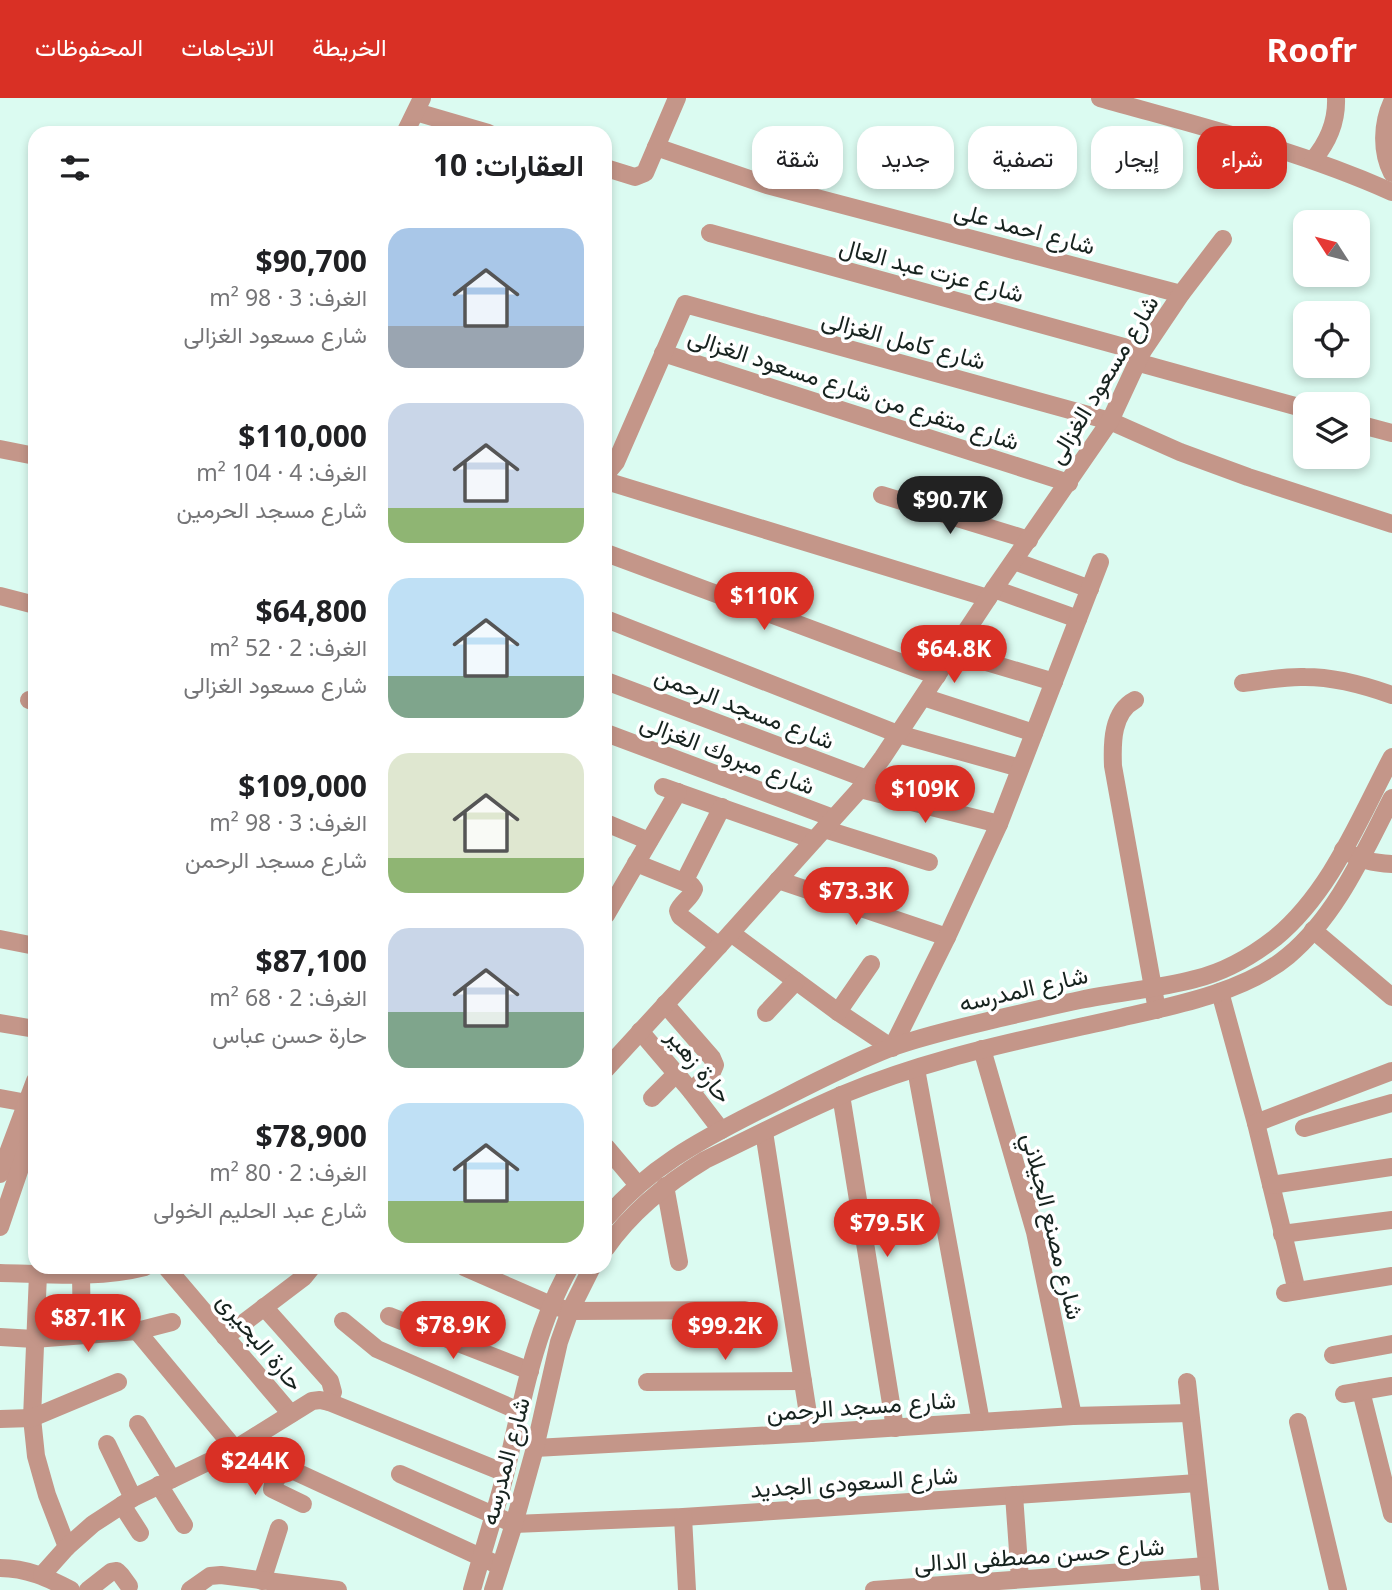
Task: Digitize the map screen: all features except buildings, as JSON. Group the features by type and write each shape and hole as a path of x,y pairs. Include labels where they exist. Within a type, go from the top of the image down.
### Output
{"street":[{"path":"612,170 635,177 645,173 677,98"},
{"path":"1100,98 1313,159 1392,192"},
{"path":"1313,159 1330,134 1336,98"},
{"path":"1392,102 1384,128 1384,148 1392,173"},
{"path":"408,126 419,105 471,126"},
{"name":"شارع احمد على","path":"656,147 767,184 1181,294"},
{"name":"شارع عزت عبد العال","path":"710,233 1139,357 1293,406"},
{"name":"شارع مسعود الغزالى","path":"612,1062 863,784 1110,421 1139,357 1181,294 1223,239"},
{"name":"شارع كامل الغزالى","path":"663,353 685,304 1110,421 1180,452 1248,477 1392,524"},
{"path":"612,467 663,353"},
{"name":"شارع متفرع من شارع مسعود الغزالى","path":"663,353 1069,483"},
{"path":"1370,427 1392,433"},
{"path":"0,449 28,455"},
{"path":"612,483 1078,619"},
{"path":"882,495 1029,540"},
{"path":"612,555 937,676"},
{"path":"1014,561 1090,589"},
{"path":"636,863 691,885 694,889 679,907 680,916 796,981 892,1048 999,824 1100,562"},
{"path":"0,596 28,603"},
{"path":"612,621 898,734 1020,768"},
{"path":"953,652 1054,682"},
{"path":"1243,683 1302,676 1324,677 1392,695"},
{"name":"شارع مسجد الرحمن","path":"612,683 863,784 999,824"},
{"path":"923,697 1034,733"},
{"path":"1135,700 1121,710 1113,745 1113,766 1157,1010"},
{"name":"شارع مبروك الغزالى","path":"612,736 824,829"},
{"name":"شارع المدرسه","path":"612,1212 638,1185 678,1155 839,1070 892,1048 954,1029 1082,999 1195,979 1237,963 1274,938 1306,907 1320,889 1392,757"},
{"path":"612,905 649,841 671,789 722,807 824,829 929,862"},
{"name":"شارع المدرسه","path":"612,1240 626,1222 665,1186 685,1172 841,1095 982,1049 1157,1010 1220,992 1271,969 1301,945 1334,904 1392,798"},
{"path":"684,882 722,807"},
{"path":"612,826 649,841"},
{"path":"1343,850 1360,859 1392,864"},
{"path":"778,880 947,937"},
{"path":"1313,930 1392,997"},
{"path":"0,939 28,945"},
{"path":"838,1012 872,964"},
{"path":"766,1013 796,981"},
{"path":"1220,992 1271,1185 1291,1292 1392,1276"},
{"path":"666,1004 715,1065 712,1072 691,1091"},
{"path":"0,1023 28,1028"},
{"name":"حارة زهير","path":"640,1031 721,1130"},
{"name":"شارع مصنع الجيلاني","path":"982,1049 1035,1232 1073,1416"},
{"path":"916,1069 981,1422"},
{"path":"1256,1123 1392,1071"},
{"path":"652,1098 676,1074"},
{"path":"841,1095 895,1428"},
{"path":"0,1098 28,1115"},
{"path":"1304,1128 1392,1103"},
{"path":"0,1174 28,1120"},
{"path":"764,1132 811,1433"},
{"path":"612,1154 638,1185"},
{"path":"0,1227 6,1191 28,1156"},
{"path":"1271,1185 1392,1167"},
{"path":"665,1186 679,1262"},
{"path":"1282,1234 1392,1220"},
{"path":"0,1273 28,1274"},
{"path":"38,1274 32,1418 36,1455 47,1495 67,1547"},
{"path":"82,1335 85,1274"},
{"name":"حارة البحيرى","path":"172,1274 291,1414"},
{"path":"225,1337 264,1307 299,1274"},
{"path":"485,1274 551,1306 570,1311 745,1311"},
{"name":"شارع المدرسه","path":"472,1590 530,1371 551,1306 567,1274"},
{"name":"شارع المدرسه","path":"493,1590 535,1448 559,1342 570,1311 588,1274"},
{"path":"264,1307 330,1381 333,1392 329,1402"},
{"path":"389,1316 530,1371"},
{"path":"343,1321 377,1349 519,1411"},
{"path":"0,1337 34,1339 137,1331 172,1322"},
{"path":"137,1331 234,1449"},
{"path":"1332,1354 1392,1344"},
{"path":"647,1382 803,1381"},
{"path":"0,1419 32,1418 118,1382"},
{"path":"1187,1382 1210,1590"},
{"path":"1392,1386 1352,1392 1392,1514"},
{"path":"42,1574 93,1524 127,1502 234,1449 312,1401 329,1402 505,1473"},
{"name":"شارع مسجد الرحمن","path":"535,1448 1073,1416 1190,1413"},
{"path":"1298,1422 1338,1590"},
{"path":"138,1424 184,1525"},
{"path":"256,1436 286,1466 500,1566"},
{"path":"107,1444 140,1533"},
{"path":"286,1466 272,1489 303,1504"},
{"path":"400,1474 514,1524"},
{"name":"شارع السعودى الجديد","path":"514,1524 683,1517 1198,1483"},
{"path":"1014,1495 1020,1579"},
{"path":"683,1517 687,1590"},
{"path":"264,1584 279,1528"},
{"name":"شارع حسن مصطفى الدالى","path":"874,1590 1207,1566"},
{"path":"0,1569 42,1574 71,1590"},
{"path":"88,1590 111,1572 121,1575 129,1586"},
{"path":"190,1590 210,1576 221,1575 264,1584 338,1590"}]}
